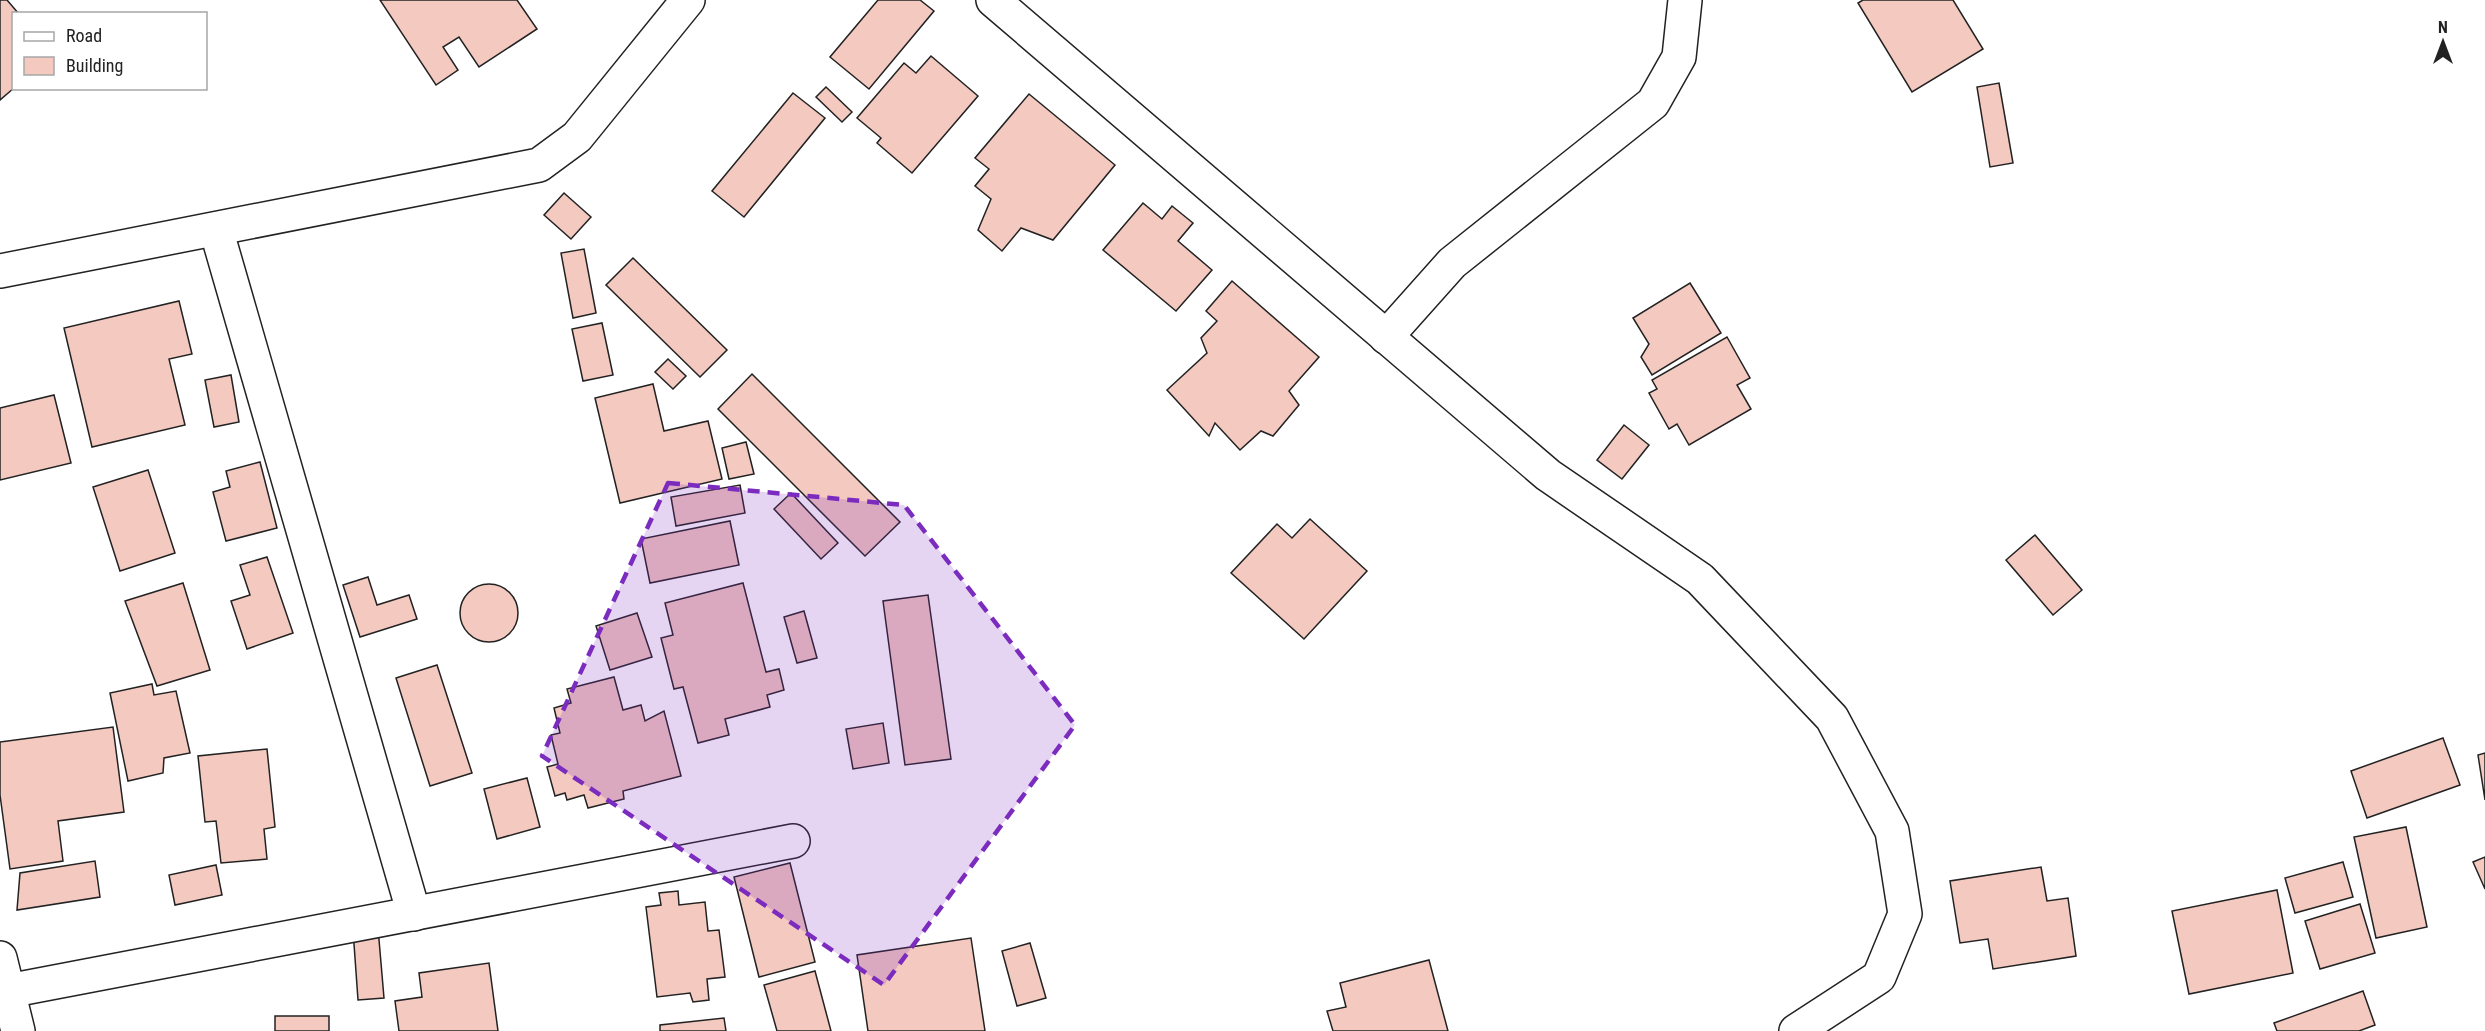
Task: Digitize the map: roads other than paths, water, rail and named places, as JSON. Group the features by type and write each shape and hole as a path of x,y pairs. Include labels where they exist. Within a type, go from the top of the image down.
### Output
{"street":[{"path":"0,271 539,165 577,137 688,0"},
{"path":"993,0 1548,475 1700,579 1832,718 1892,831 1905,914 1879,977 1796,1031"},
{"path":"1386,337 1452,263 1653,103 1679,57 1685,0"},
{"path":"216,229 414,914"},
{"path":"8,991 793,841"},
{"path":"0,958 18,1031"}]}
